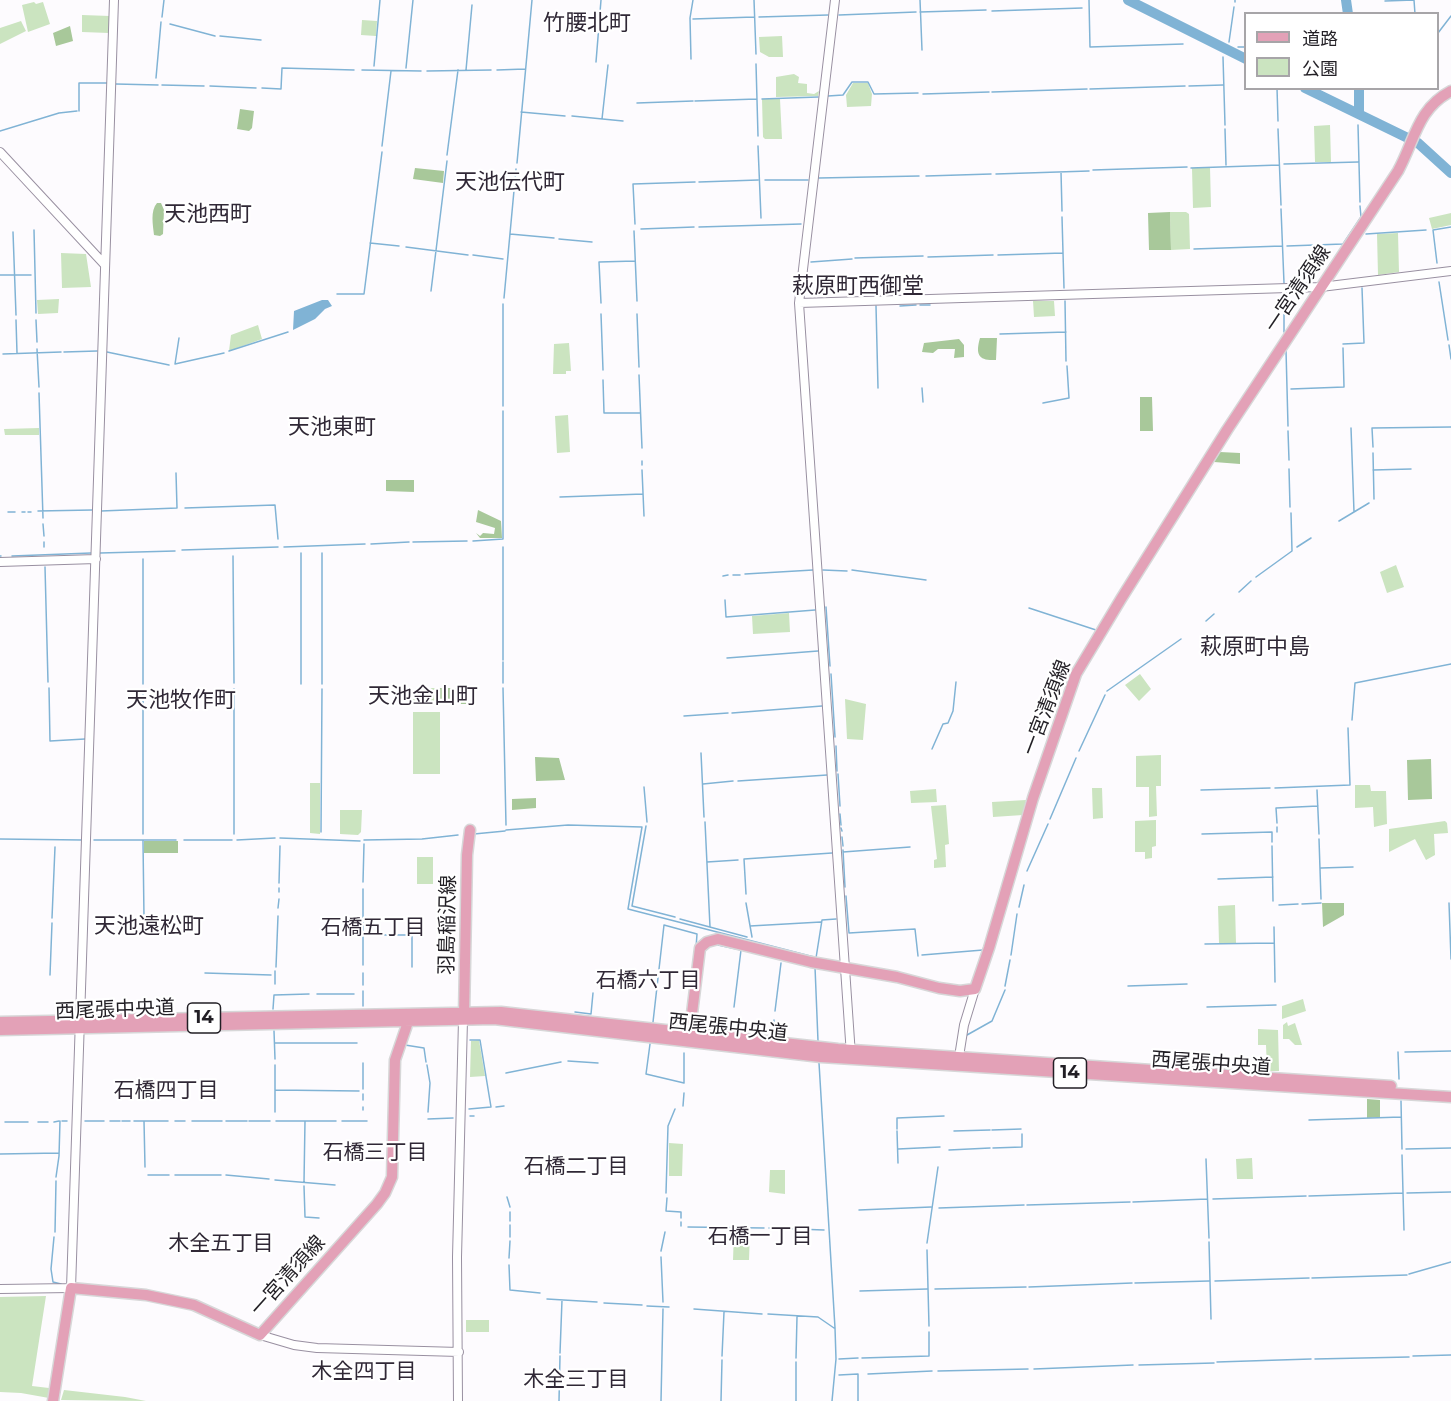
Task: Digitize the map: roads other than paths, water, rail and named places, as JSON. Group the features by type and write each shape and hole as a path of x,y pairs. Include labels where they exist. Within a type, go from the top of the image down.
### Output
{"main road":[{"name":"一宮清須線","path":"975,988 1033,798 1076,674 1227,430 1398,171 1424,112 1451,91"},
{"name":"羽島稲沢線","path":"464,1016 467,855 470,830"},
{"path":"689,1037 700,948 707,942 718,939 939,988 960,991 975,988"},
{"name":"西尾張中央道","path":"0,1022 80,1025 408,1022 501,1012 689,1037 851,1054 1451,1090"},
{"name":"西尾張中央道","path":"0,1030 80,1025 464,1016"},
{"name":"一宮清須線","path":"71,1288 146,1295 194,1305 260,1335 377,1204 390,1184 395,1060 408,1022"},
{"name":"西尾張中央道","path":"958,1061 1451,1097"},
{"path":"54,1396 71,1288"}],"street":[{"path":"0,1289 71,1288 114,0"},
{"path":"835,0 799,303 851,1054"},
{"path":"0,152 105,265"},
{"path":"799,303 1321,287 1451,271"},
{"path":"0,562 96,559"},
{"path":"958,1061 964,1025 975,988"},
{"path":"458,1401 457,1257 464,1016"},
{"path":"260,1335 294,1345 317,1348 459,1352"}],"water":[{"path":"322,300 328,300 332,306 325,309 315,319 293,330 294,311"}],"waterway":[{"path":"162,17 164,0"},
{"path":"374,66 380,0"},
{"path":"406,68 413,0"},
{"path":"517,163 532,0"},
{"path":"596,62 601,0"},
{"path":"691,59 690,18 693,0"},
{"path":"754,0 756,54"},
{"path":"920,0 922,50"},
{"path":"1089,0 1090,47 1183,44"},
{"path":"1128,0 1244,58"},
{"path":"1346,0 1348,12"},
{"path":"1385,1 1414,0 1415,12"},
{"path":"466,70 472,5"},
{"path":"1229,42 1234,7"},
{"path":"992,11 1082,8"},
{"path":"920,12 986,10"},
{"path":"839,15 916,12"},
{"path":"759,17 828,15"},
{"path":"1439,32 1451,16"},
{"path":"693,19 754,17"},
{"path":"156,78 161,22"},
{"path":"170,24 215,36"},
{"path":"220,36 261,40"},
{"path":"1238,47 1244,47"},
{"path":"1223,57 1225,125"},
{"path":"756,64 758,136"},
{"path":"602,119 608,65"},
{"path":"262,88 281,89 282,68 354,70"},
{"path":"497,70 525,69"},
{"path":"362,70 421,71"},
{"path":"447,155 458,70"},
{"path":"427,71 491,70"},
{"path":"382,146 391,71"},
{"path":"828,96 843,95 852,82 868,82 874,94 918,93"},
{"path":"79,111 79,83 107,83"},
{"path":"116,84 158,85"},
{"path":"162,85 204,86"},
{"path":"1189,86 1223,85"},
{"path":"210,86 256,88"},
{"path":"1090,89 1185,86"},
{"path":"992,92 1087,89"},
{"path":"1277,90 1278,121"},
{"path":"1309,90 1418,143 1451,173"},
{"path":"1359,90 1359,114"},
{"path":"923,94 989,92"},
{"path":"762,99 818,97"},
{"path":"695,101 757,99"},
{"path":"637,103 693,101"},
{"path":"0,131 59,113 77,111"},
{"path":"521,112 565,116"},
{"path":"572,116 623,121"},
{"path":"1358,125 1360,202"},
{"path":"1225,129 1226,165"},
{"path":"1278,129 1281,205"},
{"path":"758,146 761,218"},
{"path":"337,294 364,294 382,152"},
{"path":"431,291 447,161"},
{"path":"1284,164 1358,162"},
{"path":"1191,168 1279,165"},
{"path":"1093,170 1187,167"},
{"path":"504,298 516,169"},
{"path":"996,174 1089,171"},
{"path":"1061,172 1062,211"},
{"path":"926,176 991,174"},
{"path":"819,178 919,176"},
{"path":"699,182 758,180"},
{"path":"765,180 808,180"},
{"path":"635,224 633,184 695,182"},
{"path":"1287,246 1343,244 1361,217 1360,206"},
{"path":"1281,209 1284,283"},
{"path":"1062,217 1064,288"},
{"path":"699,227 801,224"},
{"path":"641,229 694,227"},
{"path":"1437,263 1433,230 1451,227"},
{"path":"34,230 36,313"},
{"path":"1366,234 1426,230"},
{"path":"634,231 637,301"},
{"path":"13,232 16,315"},
{"path":"510,234 554,238"},
{"path":"559,239 592,242"},
{"path":"370,243 399,246"},
{"path":"1194,249 1282,246"},
{"path":"406,247 468,255"},
{"path":"998,255 1063,253"},
{"path":"473,255 503,259"},
{"path":"928,257 993,255"},
{"path":"855,258 923,256"},
{"path":"811,262 852,259"},
{"path":"601,303 599,262 635,261"},
{"path":"0,275 31,275"},
{"path":"1439,282 1448,340"},
{"path":"1343,344 1364,343 1362,288"},
{"path":"1284,294 1284,332"},
{"path":"1065,301 1066,361"},
{"path":"503,304 503,406"},
{"path":"900,306 916,305"},
{"path":"920,305 930,305"},
{"path":"876,306 878,388"},
{"path":"601,314 603,370"},
{"path":"637,314 639,367"},
{"path":"16,320 17,353"},
{"path":"36,320 37,342"},
{"path":"229,351 288,332"},
{"path":"1000,334 1066,332"},
{"path":"179,338 175,364 224,353"},
{"path":"1449,345 1451,359"},
{"path":"1291,389 1344,387 1343,348"},
{"path":"37,349 39,387"},
{"path":"1286,350 1288,426"},
{"path":"64,352 97,351"},
{"path":"3,354 61,352"},
{"path":"107,352 169,365"},
{"path":"1043,403 1069,398 1067,366"},
{"path":"639,375 642,448"},
{"path":"603,380 604,413 640,413"},
{"path":"922,388 923,402"},
{"path":"39,393 43,518"},
{"path":"473,541 503,539 503,411"},
{"path":"1373,447 1372,428 1451,427"},
{"path":"1351,428 1354,512"},
{"path":"1288,431 1289,460"},
{"path":"1373,453 1374,499"},
{"path":"1289,469 1290,507"},
{"path":"1373,470 1411,469"},
{"path":"642,470 644,516"},
{"path":"101,511 177,508 176,473"},
{"path":"560,497 643,494"},
{"path":"1339,521 1369,503"},
{"path":"185,508 275,505 278,539"},
{"path":"38,511 92,510"},
{"path":"8,512 15,512"},
{"path":"1256,577 1292,551 1291,513"},
{"path":"43,524 44,536"},
{"path":"1297,547 1311,538"},
{"path":"413,542 467,541"},
{"path":"44,542 44,547"},
{"path":"371,544 409,542"},
{"path":"284,547 365,544"},
{"path":"182,550 278,547"},
{"path":"503,547 503,660"},
{"path":"100,553 175,551"},
{"path":"12,556 91,553"},
{"path":"301,553 301,684"},
{"path":"322,553 322,684"},
{"path":"233,556 234,683"},
{"path":"143,559 143,684"},
{"path":"45,567 48,682"},
{"path":"745,574 813,570"},
{"path":"823,570 847,571"},
{"path":"852,570 926,580"},
{"path":"723,576 728,575"},
{"path":"733,575 740,575"},
{"path":"1239,592 1251,581"},
{"path":"725,600 726,617 815,610"},
{"path":"826,607 830,666"},
{"path":"1029,608 1096,630"},
{"path":"1206,621 1214,614"},
{"path":"1107,691 1181,639"},
{"path":"727,658 818,651"},
{"path":"503,662 503,683"},
{"path":"1352,720 1355,683 1451,664"},
{"path":"831,674 835,737"},
{"path":"932,749 943,724 948,723 953,711 956,682"},
{"path":"49,688 50,741 85,739"},
{"path":"503,688 506,825"},
{"path":"143,689 143,834"},
{"path":"234,689 234,834"},
{"path":"321,832 322,689"},
{"path":"1079,751 1105,695"},
{"path":"732,713 822,706"},
{"path":"684,716 728,713"},
{"path":"1275,788 1350,785 1348,728"},
{"path":"836,746 837,771"},
{"path":"701,753 704,817"},
{"path":"1050,819 1076,758"},
{"path":"838,774 840,806"},
{"path":"738,781 827,775"},
{"path":"703,784 733,781"},
{"path":"644,787 647,822"},
{"path":"1201,790 1270,788"},
{"path":"1317,790 1319,834"},
{"path":"1277,823 1276,808 1318,806"},
{"path":"840,814 841,825"},
{"path":"705,822 710,927"},
{"path":"1027,871 1048,824"},
{"path":"506,830 568,825 642,827 628,909 814,957"},
{"path":"646,826 632,906 675,917"},
{"path":"1277,827 1277,832"},
{"path":"474,834 505,831"},
{"path":"1202,834 1272,832 1272,842"},
{"path":"364,840 422,839 458,835"},
{"path":"842,837 843,846"},
{"path":"237,840 275,838"},
{"path":"280,838 360,841"},
{"path":"0,839 82,840"},
{"path":"1319,839 1321,899"},
{"path":"94,840 176,840"},
{"path":"184,840 232,840"},
{"path":"143,841 144,918"},
{"path":"363,882 364,844"},
{"path":"279,883 280,846"},
{"path":"1272,846 1273,901"},
{"path":"52,918 55,847"},
{"path":"843,852 910,847"},
{"path":"843,850 845,887"},
{"path":"746,894 744,859 832,853"},
{"path":"707,862 738,860"},
{"path":"1321,868 1353,867"},
{"path":"1218,879 1273,877"},
{"path":"1019,907 1024,885"},
{"path":"363,889 363,965"},
{"path":"846,896 849,933 915,929 918,956"},
{"path":"278,908 279,899"},
{"path":"746,903 752,937"},
{"path":"1302,904 1321,903"},
{"path":"1449,903 1451,959"},
{"path":"1279,905 1298,904"},
{"path":"1011,955 1017,914"},
{"path":"276,967 278,916"},
{"path":"680,919 747,937"},
{"path":"816,958 822,920 836,919"},
{"path":"750,926 821,922"},
{"path":"50,975 52,923"},
{"path":"653,1022 664,925 697,934 696,948"},
{"path":"1274,927 1275,982"},
{"path":"363,935 412,935 412,967"},
{"path":"1205,944 1274,943"},
{"path":"718,945 741,950"},
{"path":"734,1007 741,950"},
{"path":"922,955 983,950"},
{"path":"1005,986 1010,960"},
{"path":"775,1011 781,963"},
{"path":"815,967 818,1041"},
{"path":"275,971 275,984"},
{"path":"205,973 271,975"},
{"path":"363,973 363,985"},
{"path":"1128,986 1187,984"},
{"path":"967,1035 992,1021 1005,990"},
{"path":"363,991 363,1006"},
{"path":"575,1012 591,1014 593,993"},
{"path":"274,995 309,994"},
{"path":"317,994 354,994"},
{"path":"273,1009 274,995"},
{"path":"1207,1007 1276,1005"},
{"path":"773,1036 774,1020"},
{"path":"274,1031 275,1059"},
{"path":"470,1040 480,1040 491,1107"},
{"path":"275,1043 357,1043"},
{"path":"650,1044 646,1074 684,1083 684,1053"},
{"path":"405,1045 424,1048 426,1062"},
{"path":"1405,1052 1451,1051"},
{"path":"1398,1052 1399,1079"},
{"path":"568,1061 598,1063"},
{"path":"506,1073 561,1062"},
{"path":"363,1063 363,1089"},
{"path":"819,1063 835,1328 836,1359 832,1401"},
{"path":"275,1065 275,1112"},
{"path":"427,1065 430,1083 428,1112"},
{"path":"275,1090 359,1091"},
{"path":"683,1106 684,1093"},
{"path":"363,1094 363,1100"},
{"path":"1401,1101 1402,1149"},
{"path":"496,1107 504,1106"},
{"path":"469,1109 491,1107"},
{"path":"666,1193 668,1126 675,1109"},
{"path":"897,1129 897,1118 944,1116"},
{"path":"1309,1120 1401,1117"},
{"path":"428,1119 453,1118"},
{"path":"54,1122 59,1121"},
{"path":"56,1177 60,1121"},
{"path":"62,1121 67,1121"},
{"path":"85,1121 104,1121"},
{"path":"110,1121 120,1121"},
{"path":"122,1121 130,1121"},
{"path":"134,1121 168,1121"},
{"path":"144,1121 145,1167"},
{"path":"175,1121 185,1121"},
{"path":"192,1121 222,1121"},
{"path":"226,1121 247,1121"},
{"path":"249,1121 270,1121"},
{"path":"276,1121 336,1121"},
{"path":"304,1182 305,1121"},
{"path":"342,1121 367,1121"},
{"path":"5,1122 28,1122"},
{"path":"38,1122 48,1122"},
{"path":"992,1130 1021,1129"},
{"path":"954,1131 990,1130"},
{"path":"897,1131 898,1163"},
{"path":"993,1148 1022,1147 1022,1134"},
{"path":"898,1149 940,1147"},
{"path":"949,1150 990,1148"},
{"path":"1406,1149 1451,1148"},
{"path":"0,1154 59,1153"},
{"path":"1402,1155 1404,1230"},
{"path":"1206,1159 1209,1238"},
{"path":"927,1243 938,1167"},
{"path":"148,1175 169,1175"},
{"path":"175,1175 221,1175"},
{"path":"226,1175 269,1179"},
{"path":"275,1180 335,1185"},
{"path":"55,1232 56,1181"},
{"path":"304,1186 305,1217 319,1218"},
{"path":"1407,1193 1451,1192"},
{"path":"1309,1196 1403,1193"},
{"path":"1213,1199 1306,1196"},
{"path":"507,1197 510,1207"},
{"path":"667,1198 666,1211 681,1212 681,1218"},
{"path":"1133,1202 1207,1199"},
{"path":"1027,1205 1130,1202"},
{"path":"939,1208 1024,1205"},
{"path":"859,1210 931,1207"},
{"path":"510,1212 510,1221"},
{"path":"510,1225 510,1237"},
{"path":"688,1227 764,1228"},
{"path":"769,1228 824,1230"},
{"path":"661,1251 665,1232"},
{"path":"54,1237 51,1269 53,1282 61,1284"},
{"path":"509,1258 510,1241"},
{"path":"1209,1242 1211,1319"},
{"path":"927,1250 929,1326"},
{"path":"661,1257 663,1302"},
{"path":"1409,1274 1451,1262"},
{"path":"509,1265 510,1290 540,1293"},
{"path":"1312,1278 1407,1275"},
{"path":"1215,1281 1309,1278"},
{"path":"1135,1283 1209,1281"},
{"path":"1029,1287 1132,1283"},
{"path":"935,1289 1026,1287"},
{"path":"860,1291 927,1289"},
{"path":"547,1299 597,1302"},
{"path":"560,1353 562,1300"},
{"path":"604,1303 642,1305"},
{"path":"647,1306 669,1307"},
{"path":"661,1401 663,1309"},
{"path":"694,1309 762,1314"},
{"path":"722,1356 724,1312"},
{"path":"768,1314 818,1317 834,1328"},
{"path":"796,1358 797,1317"},
{"path":"862,1358 929,1356 929,1332"},
{"path":"1413,1356 1451,1355"},
{"path":"559,1401 560,1356"},
{"path":"1315,1359 1409,1357"},
{"path":"839,1359 858,1358"},
{"path":"1217,1362 1311,1359"},
{"path":"721,1401 722,1360"},
{"path":"796,1362 796,1401"},
{"path":"1139,1365 1214,1363"},
{"path":"1034,1369 1133,1365"},
{"path":"938,1371 1028,1369"},
{"path":"868,1374 932,1371"},
{"path":"839,1375 858,1374 858,1401"}],"district":[{"name":"竹腰北町","path":"587,24"},
{"name":"天池伝代町","path":"510,183"},
{"name":"天池西町","path":"208,215"},
{"name":"萩原町西御堂","path":"858,287"},
{"name":"天池東町","path":"332,428"},
{"name":"萩原町中島","path":"1255,648"},
{"name":"天池金山町","path":"423,697"},
{"name":"天池牧作町","path":"181,701"},
{"name":"天池遠松町","path":"149,927"},
{"name":"石橋五丁目","path":"373,928"},
{"name":"石橋六丁目","path":"648,981"},
{"name":"石橋四丁目","path":"166,1091"},
{"name":"石橋三丁目","path":"375,1153"},
{"name":"石橋二丁目","path":"576,1167"},
{"name":"石橋一丁目","path":"760,1237"},
{"name":"木全五丁目","path":"221,1244"},
{"name":"木全四丁目","path":"364,1372"},
{"name":"木全三丁目","path":"576,1380"}]}
